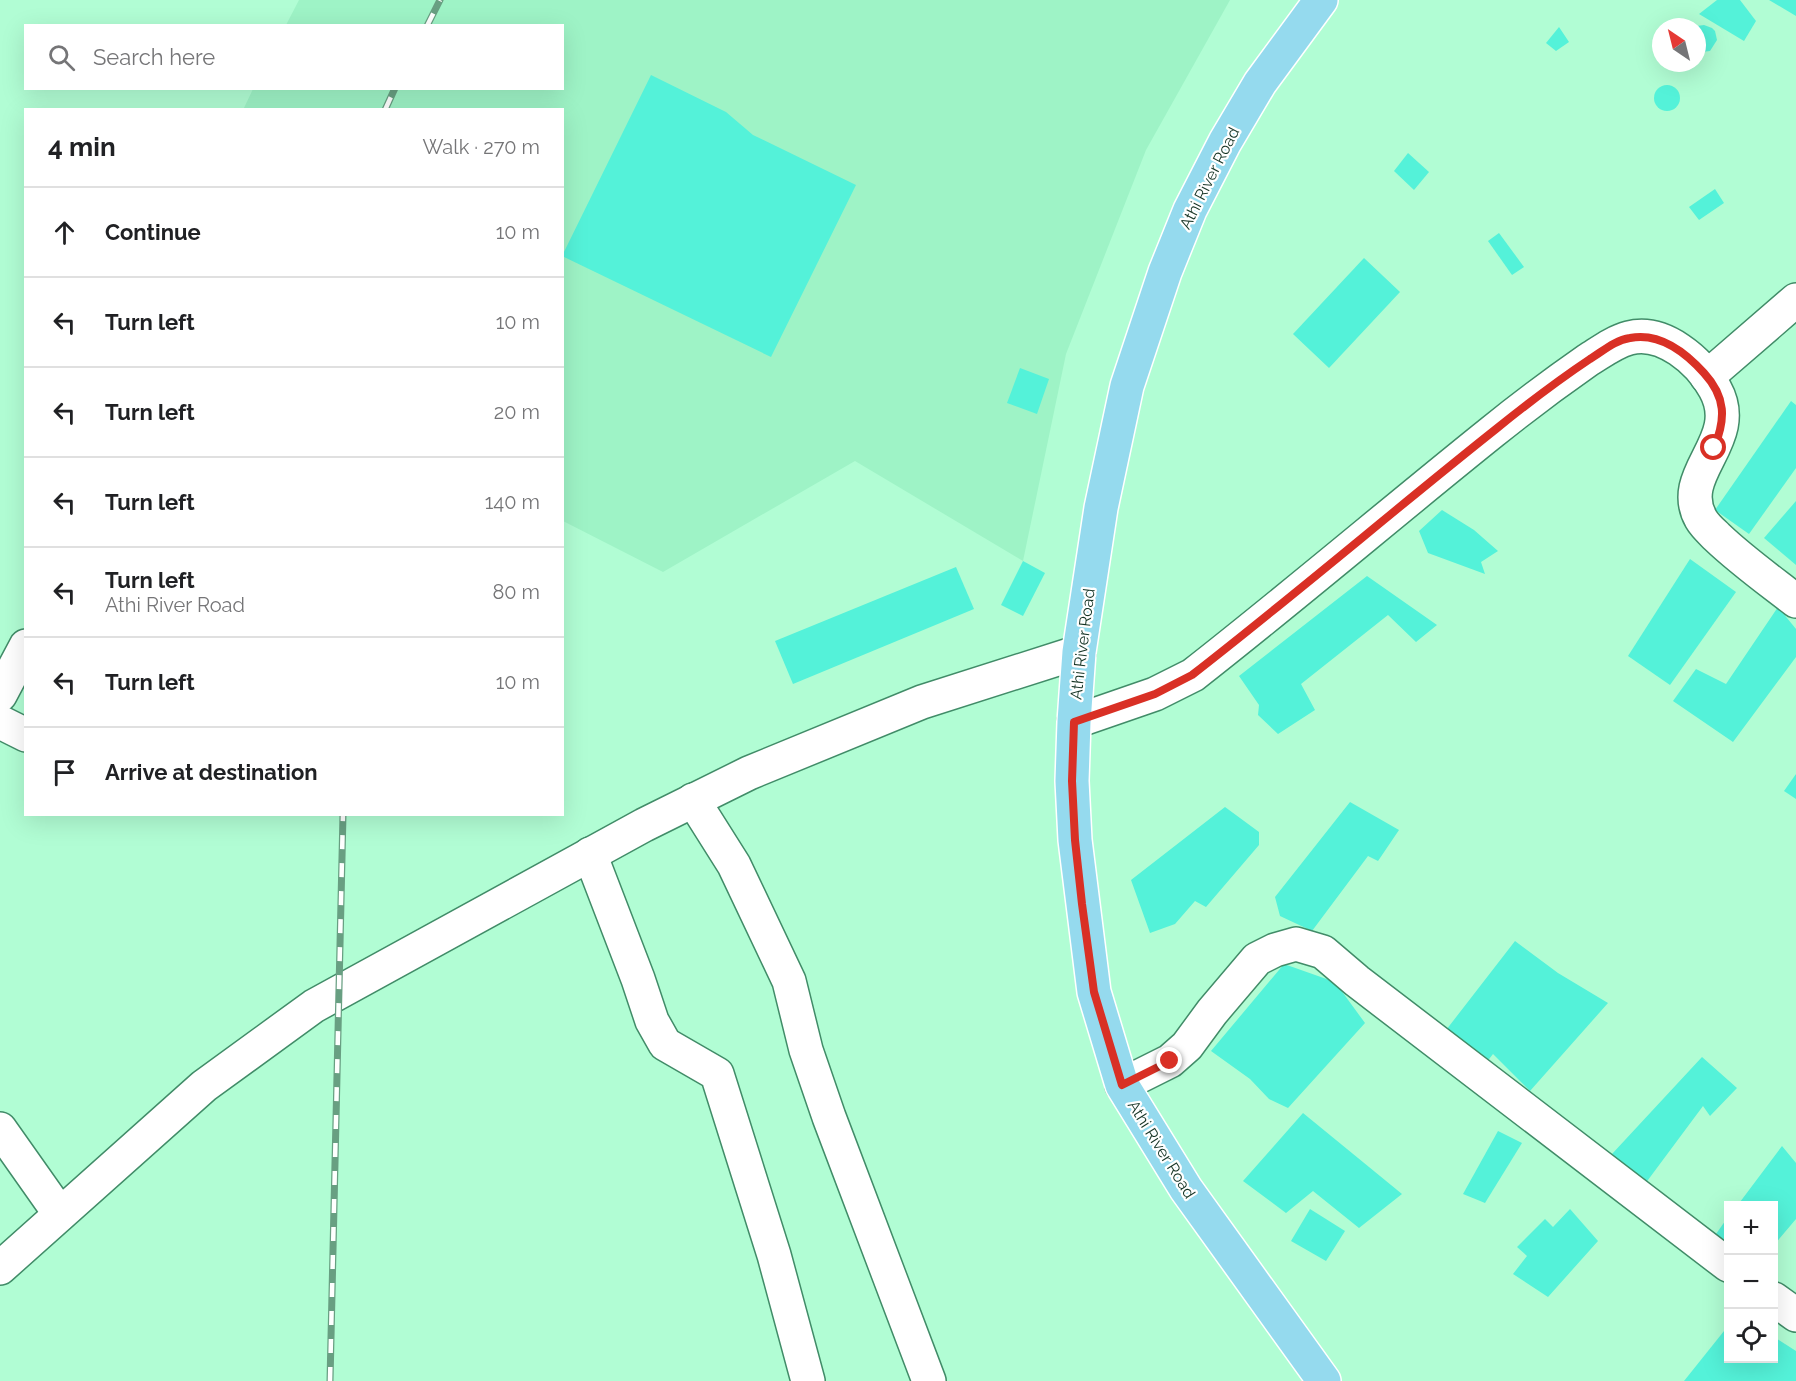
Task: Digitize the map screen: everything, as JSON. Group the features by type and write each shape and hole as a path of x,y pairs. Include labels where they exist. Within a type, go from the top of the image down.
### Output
{"main road":[{"name":"Athi River Road","path":"1321,0 1260,83 1225,142 1190,210 1165,272 1127,386 1101,508 1079,652 1072,781 1075,840 1094,992 1122,1085 1186,1189 1324,1381"}],"street":[{"path":"1707,377 1796,300"},
{"path":"1074,722 1155,694 1192,675 1548,387 1614,344 1631,337 1651,338 1670,345 1689,357 1716,390 1723,409 1721,431 1696,480 1696,500 1701,519 1733,553 1796,601"},
{"path":"0,696 24,650"},
{"path":"0,1268 204,1086 314,1006 590,854 749,773 922,702 1079,652"},
{"path":"0,722 24,734"},
{"path":"693,800 734,865 789,981 806,1050 829,1118 929,1381"},
{"path":"590,854 652,1021 665,1044 717,1074 774,1255 808,1381"},
{"path":"1122,1085 1170,1061 1187,1046 1212,1012 1257,959 1275,950 1296,944 1323,952 1357,981 1724,1262"},
{"path":"0,1129 60,1214"},
{"path":"1778,1302 1796,1315"}],"shaded area":[{"path":"299,0 1230,0 1146,150 1066,354 1023,561 855,461 663,572 564,522 564,108 244,108 253,90 564,90 564,24 287,24"}],"building":[{"path":"1717,0 1740,0 1756,21 1744,41 1699,14"},
{"path":"1769,0 1796,0 1796,16"},
{"path":"1706,26 1715,31 1717,40 1710,51 1706,51"},
{"path":"1559,27 1569,42 1556,51 1546,43"},
{"path":"651,75 726,112 753,135 856,185 771,357 564,257 564,252"},
{"path":"1667,85 1677,88 1680,98 1677,108 1667,111 1657,108 1654,98 1657,88"},
{"path":"1408,153 1429,172 1414,190 1394,171"},
{"path":"1715,189 1724,203 1699,220 1689,207"},
{"path":"1499,233 1524,267 1512,275 1488,241"},
{"path":"1364,258 1400,292 1329,368 1293,334"},
{"path":"1020,368 1049,379 1037,414 1007,403"},
{"path":"1791,401 1796,405 1796,468 1749,534 1715,510"},
{"path":"1796,501 1796,565 1764,538"},
{"path":"1442,510 1474,530 1498,551 1481,562 1485,574 1428,553 1419,531"},
{"path":"1690,559 1736,592 1670,685 1628,656"},
{"path":"1023,561 1045,573 1023,616 1001,605"},
{"path":"956,567 974,609 793,684 775,641"},
{"path":"1367,576 1437,625 1416,642 1388,615 1301,684 1315,710 1278,734 1258,715 1259,705 1239,676"},
{"path":"1778,607 1796,629 1796,657 1733,742 1673,701 1696,669 1726,684"},
{"path":"1796,774 1796,799 1784,791"},
{"path":"1350,802 1399,830 1378,861 1368,856 1312,931 1280,916 1275,897"},
{"path":"1225,807 1259,832 1259,845 1206,907 1195,901 1175,924 1150,933 1131,880"},
{"path":"1515,941 1558,973 1608,1003 1530,1091 1493,1054 1486,1063 1443,1034"},
{"path":"1284,964 1335,982 1365,1023 1288,1108 1269,1099 1250,1079 1211,1051"},
{"path":"1702,1057 1737,1088 1710,1116 1703,1106 1645,1184 1612,1154"},
{"path":"1303,1113 1402,1194 1359,1228 1313,1191 1286,1213 1243,1181"},
{"path":"1498,1131 1522,1143 1485,1203 1463,1194"},
{"path":"1782,1146 1796,1163 1796,1219 1778,1240 1778,1201 1741,1201"},
{"path":"1310,1209 1345,1231 1326,1261 1291,1241"},
{"path":"1570,1209 1598,1241 1548,1297 1513,1274 1527,1256 1517,1247 1545,1219 1553,1227"},
{"path":"1724,1223 1724,1249 1711,1241"},
{"path":"1724,1331 1724,1363 1778,1363 1778,1340 1796,1351 1796,1381 1684,1381"}],"railway":[{"path":"428,24 440,0"},
{"path":"386,108 394,90"},
{"path":"330,1381 343,816"}],"route":[{"path":"1170,1061 1122,1085 1094,992 1075,840 1072,781 1074,722 1155,694 1192,675 1548,387 1614,344 1631,337 1651,338 1670,345 1689,357 1716,390 1723,409 1721,431 1714,448"}]}
